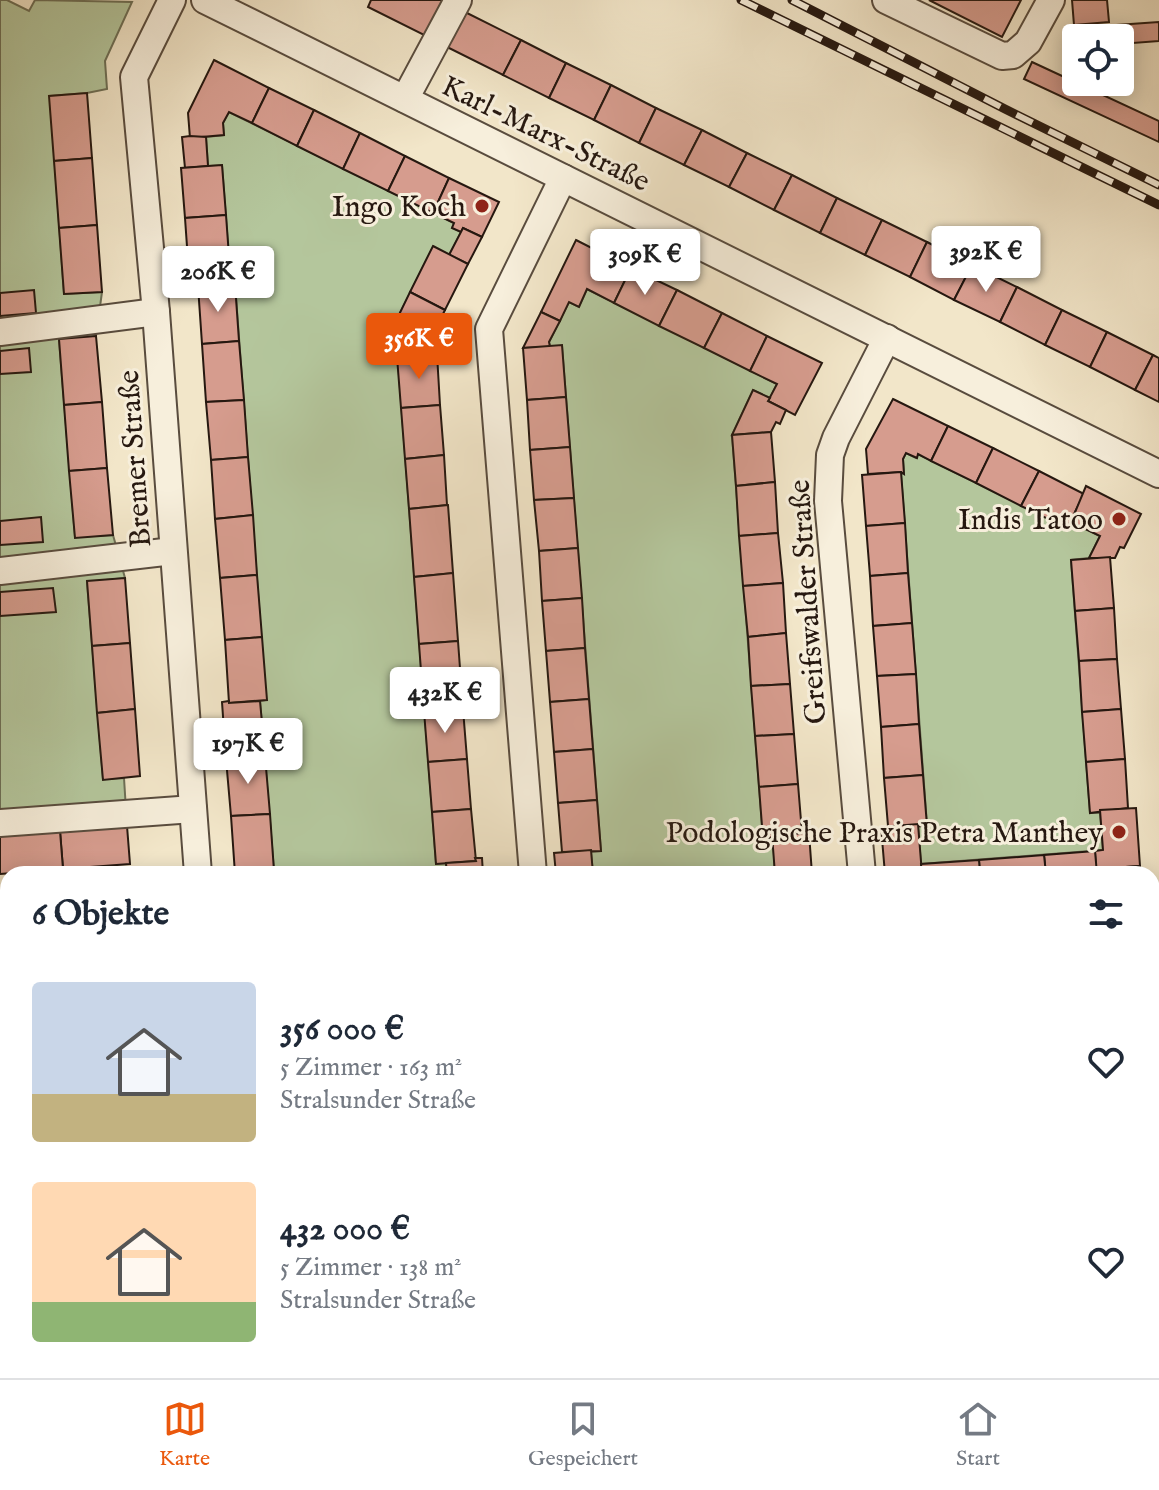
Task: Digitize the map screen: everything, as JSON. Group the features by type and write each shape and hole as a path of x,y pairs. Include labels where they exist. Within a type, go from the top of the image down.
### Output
{"street":[{"name":"Bremer Straße","path":"172,0 134,77 156,312 197,866"},
{"name":"Karl-Marx-Straße","path":"205,0 1159,474"},
{"path":"405,99 458,0"},
{"path":"886,0 1002,56 1013,55 1028,42 1051,0"},
{"path":"532,866 489,329 563,178"},
{"path":"0,332 156,312"},
{"name":"Greifswalder Straße","path":"861,866 828,501 830,455 887,338"},
{"path":"0,571 173,551"},
{"path":"0,823 193,809"}],"green space":[{"path":"0,0 7,0 29,11 35,0 132,2 105,61 107,89 50,96 64,294 102,292 96,336 59,340 75,537 113,535 125,578 87,582 103,779 124,778 127,826 0,835"},
{"path":"229,112 454,223 452,228 461,232 449,255 433,247 395,323 436,864 446,863 446,866 274,866 260,701 266,700 235,284 231,284 222,165 208,166 206,137 224,135 223,123"},
{"path":"587,289 777,384 770,398 753,390 732,435 763,838 773,837 775,866 592,866 591,852 601,851 562,346 550,346 549,342 569,302 579,307"},
{"path":"906,453 916,458 918,454 1067,528 1071,522 1100,536 1089,558 1071,560 1090,813 1100,813 1103,850 921,864 918,827 927,825 901,474 904,473"}],"building":[{"path":"371,0 441,0 447,3 430,38 368,7"},
{"path":"929,0 1021,0 1002,37"},
{"path":"1072,0 1107,0 1109,22 1074,24"},
{"path":"461,10 521,40 503,75 443,45"},
{"path":"1159,22 1159,41 1134,43 1134,24 1131,24"},
{"path":"521,40 566,63 549,98 503,75"},
{"path":"214,60 269,88 252,123 229,112 223,123 224,135 190,138 188,113"},
{"path":"1032,62 1062,76 1062,96 1105,96 1159,121 1159,142 1024,79"},
{"path":"566,63 611,85 594,120 549,98"},
{"path":"611,85 656,108 639,143 594,120"},
{"path":"269,88 314,110 297,146 252,123"},
{"path":"87,93 92,158 54,161 49,96"},
{"path":"656,108 702,130 684,165 639,143"},
{"path":"314,110 360,133 343,169 297,146"},
{"path":"702,130 747,153 729,187 684,165"},
{"path":"360,133 405,156 388,191 343,169"},
{"path":"182,137 206,137 208,166 185,168"},
{"path":"747,153 792,175 774,210 729,187"},
{"path":"405,156 449,178 433,213 388,191"},
{"path":"92,158 97,225 59,228 54,161"},
{"path":"222,165 226,215 185,218 181,168"},
{"path":"792,175 837,198 820,233 774,210"},
{"path":"449,178 499,202 482,237 463,228 461,232 452,228 454,223 433,213"},
{"path":"837,198 882,220 865,255 820,233"},
{"path":"226,215 231,284 190,289 185,218"},
{"path":"882,220 927,242 910,277 865,255"},
{"path":"97,225 102,292 64,294 59,228"},
{"path":"463,228 482,237 468,264 449,255"},
{"path":"576,240 631,268 614,303 587,289 579,307 569,302 560,321 541,312"},
{"path":"927,242 972,265 954,300 910,277"},
{"path":"433,246 468,264 445,310 410,292"},
{"path":"972,265 1017,287 1000,322 954,300"},
{"path":"631,268 677,290 659,326 614,303"},
{"path":"235,284 239,341 202,344 198,286"},
{"path":"1017,287 1062,310 1045,345 1000,322"},
{"path":"34,290 36,313 0,316 0,293"},
{"path":"677,290 722,313 704,348 659,326"},
{"path":"410,292 445,310 436,328 437,354 397,357 395,323"},
{"path":"1062,310 1107,332 1090,367 1045,345"},
{"path":"541,312 560,321 549,342 550,347 523,348"},
{"path":"722,313 767,336 750,371 704,348"},
{"path":"1107,332 1153,355 1135,390 1090,367"},
{"path":"96,336 102,402 64,405 59,339"},
{"path":"767,336 822,363 795,415 768,401 777,384 750,371"},
{"path":"239,341 244,400 206,402 202,344"},
{"path":"562,345 566,397 527,400 523,348"},
{"path":"29,348 31,372 0,374 0,351"},
{"path":"437,354 440,405 401,408 397,357"},
{"path":"1153,355 1159,358 1159,402 1135,390"},
{"path":"753,390 786,410 780,424 776,422 771,432 732,435"},
{"path":"566,397 570,447 530,450 527,400"},
{"path":"893,399 948,426 931,461 918,454 917,458 906,453 903,459 904,474 868,474 866,449"},
{"path":"244,400 248,457 211,460 206,402"},
{"path":"102,402 107,468 69,471 64,405"},
{"path":"440,405 444,455 405,459 401,408"},
{"path":"948,426 993,448 976,483 931,461"},
{"path":"771,432 775,482 736,486 732,435"},
{"path":"570,447 574,498 534,500 530,450"},
{"path":"993,448 1039,471 1021,506 976,483"},
{"path":"444,455 447,505 409,509 405,459"},
{"path":"248,457 253,515 215,519 211,460"},
{"path":"107,468 113,535 75,538 69,471"},
{"path":"1039,471 1084,494 1067,528 1021,506"},
{"path":"901,472 905,523 866,526 862,475"},
{"path":"775,482 778,533 739,536 736,486"},
{"path":"1086,486 1141,514 1124,548 1120,547 1115,558 1089,558 1100,536 1071,522"},
{"path":"574,498 578,548 539,551 534,500"},
{"path":"448,505 453,573 414,577 409,509"},
{"path":"253,515 257,575 220,578 215,519"},
{"path":"41,517 43,542 0,545 0,521"},
{"path":"905,523 908,573 870,576 866,526"},
{"path":"778,533 783,583 743,586 739,536"},
{"path":"578,548 582,598 542,601 539,551"},
{"path":"1110,557 1114,608 1075,611 1071,560"},
{"path":"453,573 458,641 419,644 414,577"},
{"path":"908,573 912,623 873,626 870,576"},
{"path":"257,575 262,637 225,640 220,578"},
{"path":"125,578 130,643 92,646 87,581"},
{"path":"783,583 786,633 748,637 743,586"},
{"path":"53,588 56,612 0,616 0,592"},
{"path":"582,598 585,648 546,651 542,601"},
{"path":"1114,608 1117,659 1079,661 1075,611"},
{"path":"912,623 916,674 877,676 873,626"},
{"path":"786,633 790,684 751,686 748,637"},
{"path":"262,637 267,700 229,703 225,640"},
{"path":"458,641 463,709 424,711 419,644"},
{"path":"130,643 135,709 97,713 92,646"},
{"path":"585,648 589,699 550,702 546,651"},
{"path":"1117,659 1121,709 1082,712 1079,661"},
{"path":"916,674 919,724 881,727 877,676"},
{"path":"790,684 794,734 755,736 751,686"},
{"path":"589,699 593,749 554,752 550,702"},
{"path":"260,701 265,756 226,759 222,702"},
{"path":"135,709 140,776 103,780 97,713"},
{"path":"463,709 467,759 428,762 424,711"},
{"path":"1121,709 1125,759 1086,762 1082,712"},
{"path":"919,724 923,775 884,778 881,727"},
{"path":"794,734 798,784 759,787 755,736"},
{"path":"593,749 597,800 558,803 554,752"},
{"path":"265,756 270,814 231,816 226,759"},
{"path":"467,759 471,809 432,812 428,762"},
{"path":"1125,759 1128,808 1090,813 1086,762"},
{"path":"923,775 927,826 888,826 884,778"},
{"path":"798,784 802,833 772,835 763,839 759,787"},
{"path":"597,800 601,851 562,852 558,803"},
{"name":"Podologische Praxis Petra Manthey","path":"1136,808 1140,866 1096,866 1095,851 1103,850 1100,810"},
{"path":"471,809 476,861 436,864 432,812"},
{"path":"270,814 274,866 234,866 231,816"},
{"path":"918,824 921,866 884,866 881,827"},
{"path":"127,826 130,864 63,866 60,831"},
{"path":"60,831 63,866 0,866 0,835"},
{"path":"809,833 811,866 774,866 772,835"},
{"path":"591,850 592,866 555,866 554,853"},
{"path":"1095,851 1096,866 1045,866 1044,855"},
{"path":"1044,855 1045,866 979,866 979,860"},
{"path":"475,858 482,858 482,866 446,866 446,863 476,861"},
{"path":"979,860 979,866 921,866"}],"railway":[{"path":"741,0 1159,205"},
{"path":"792,0 1159,185"}],"place":[{"name":"Ingo Koch","path":"482,206"},
{"name":"Indis Tatoo","path":"1119,519"},
{"name":"Podologische Praxis Petra Manthey","path":"1119,832"}]}
